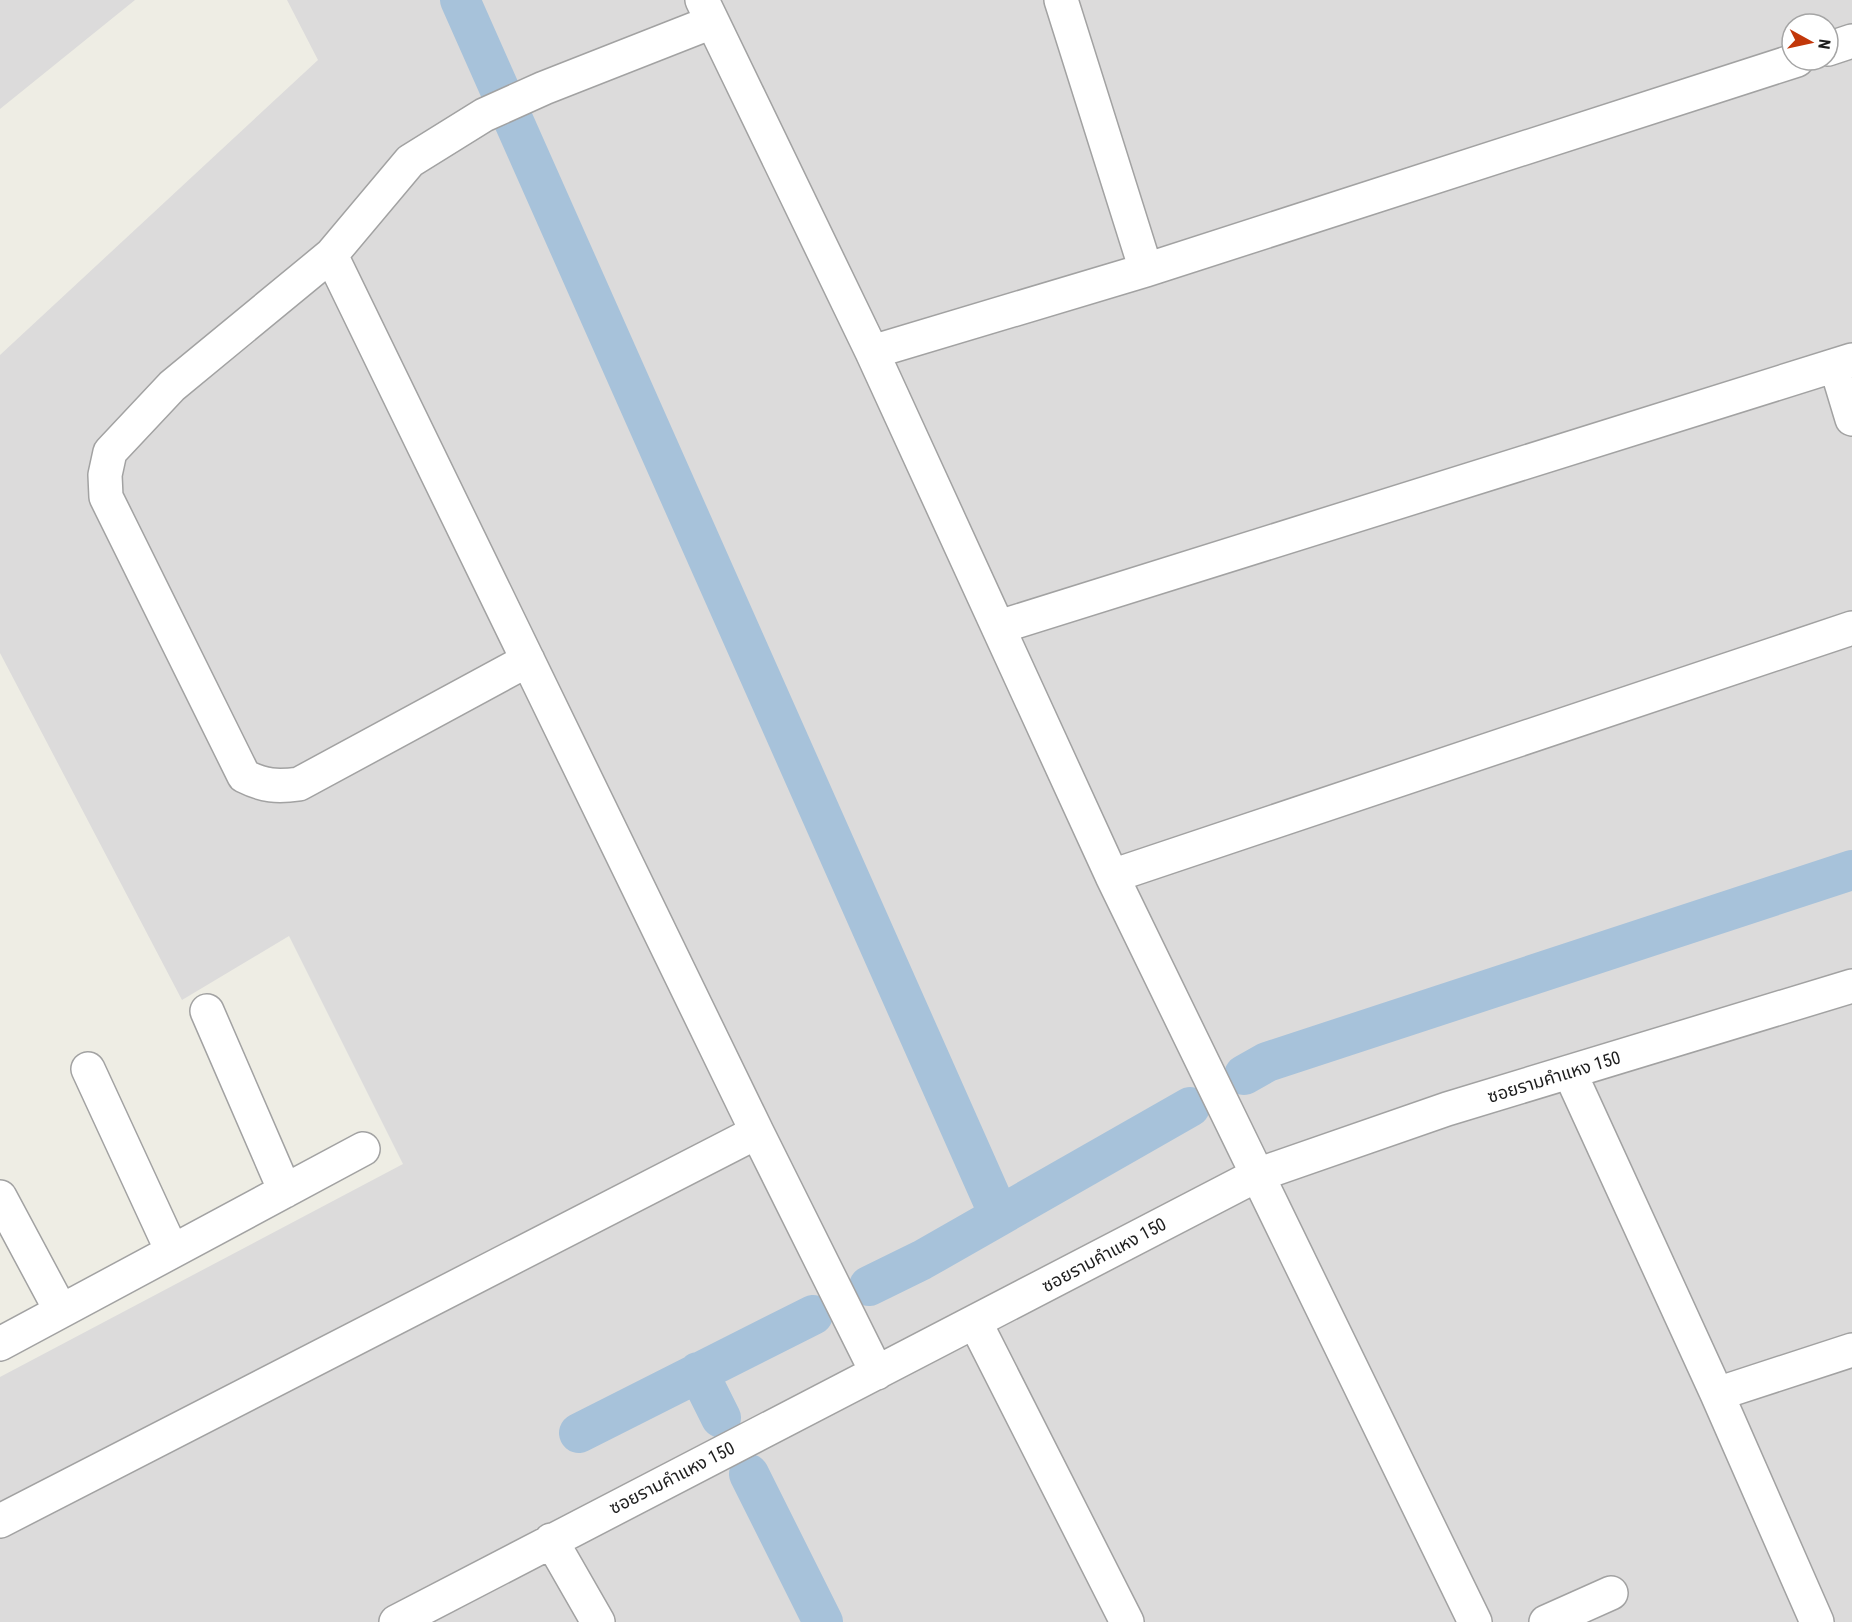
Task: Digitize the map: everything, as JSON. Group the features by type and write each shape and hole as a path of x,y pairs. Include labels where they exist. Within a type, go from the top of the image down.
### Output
{"street":[{"path":"1061,0 1146,270"},
{"path":"528,660 299,783 279,786 258,783 244,776 106,498 105,475 110,452 172,386 331,255 410,161 484,116 707,11 872,352 1112,876 1475,1622"},
{"path":"872,352 1146,270 1780,65"},
{"path":"331,255 757,1132 877,1373"},
{"path":"999,627 1844,363 1852,419"},
{"path":"1112,876 1852,628"},
{"name":"ซอยรามคำแหง 150","path":"396,1622 1257,1175 1447,1109 1852,986"},
{"path":"207,1011 285,1191"},
{"path":"88,1069 172,1251"},
{"path":"1570,1073 1717,1394 1817,1622"},
{"path":"0,1521 757,1132"},
{"path":"0,1344 363,1149"},
{"path":"0,1197 62,1311"},
{"path":"975,1322 1127,1622"},
{"path":"1717,1394 1852,1350"},
{"path":"551,1540 598,1622"},
{"path":"1546,1622 1611,1593"}],"shaded area":[{"path":"0,0 135,0 0,109"},
{"path":"287,0 1852,0 1852,1622 0,1622 0,1377 403,1164 289,936 182,1000 0,653 0,355 318,60"}],"waterway":[{"path":"460,0 999,1215"},
{"path":"1244,1075 1267,1062 1852,870"},
{"path":"869,1286 922,1260 1190,1107"},
{"path":"579,1433 813,1315"},
{"path":"698,1372 721,1418"},
{"path":"749,1474 823,1622"}]}
